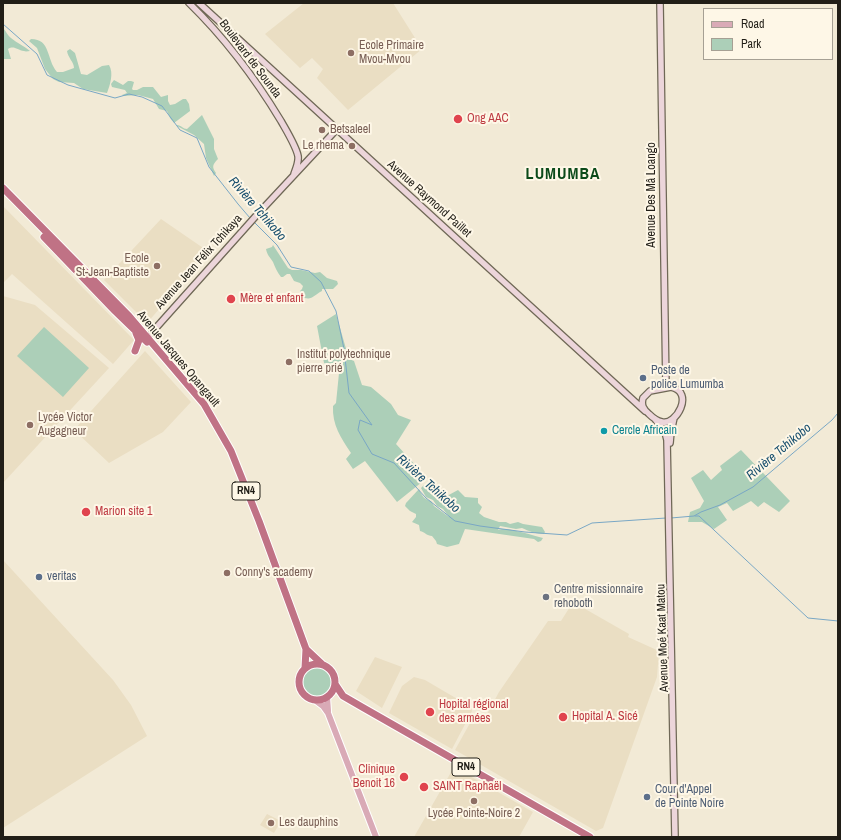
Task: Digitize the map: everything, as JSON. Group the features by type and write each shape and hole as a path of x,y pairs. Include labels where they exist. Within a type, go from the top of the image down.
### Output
{"highway":[{"name":"Avenue Jacques Opangault","path":"3,188 157,350 200,398 219,428 230,450 306,649"},
{"name":"RN4","path":"3,195 135,331 146,339"},
{"path":"135,331 139,340 135,351"},
{"name":"RN4","path":"306,649 332,672 335,678 335,684 343,696 590,837"},
{"name":"RN4","path":"306,649 306,668 301,673 299,679 300,686 305,695 315,700 328,696 343,696"},
{"path":"306,668 311,665 323,665"},
{"path":"328,696 333,690 335,684"}],"main road":[{"name":"Boulevard de Sounda","path":"189,3 226,43 259,86 284,126 298,155"},
{"name":"Avenue Raymond Paillet","path":"199,3 645,411"},
{"name":"Avenue Des Mâ Loango","path":"660,3 666,388"},
{"name":"Avenue Jean Félix Tchikaya","path":"146,339 255,217 337,129"},
{"path":"298,155 303,160 308,161"},
{"path":"292,178 298,163 298,155"},
{"path":"636,404 650,391 676,388 681,392 683,396 682,404 674,418 668,439"},
{"path":"643,398 642,405 645,411 655,419 667,423 674,418"},
{"path":"655,419 665,432 668,439"},
{"name":"Avenue Moé Kaat Matou","path":"668,439 677,837"},
{"path":"328,696 328,712"},
{"path":"315,700 328,712 376,837"}],"shaded area":[{"name":"Ecole Primaire Mvou-Mvou","path":"304,3 393,3 422,49 348,110 317,78 323,69 312,58 300,68 265,34"},
{"path":"3,206 134,340 113,364 12,274 3,283"},
{"name":"Ecole St-Jean-Baptiste","path":"161,219 209,252 147,323 104,280"},
{"name":"Lycée Victor Augagneur","path":"3,296 35,305 109,368 3,483"},
{"path":"145,351 191,402 163,432 109,463 74,430"},
{"path":"3,560 113,680 131,705 147,736 3,828"},
{"name":"Hopital A. Sicé","path":"573,602 629,634 628,637 659,651 657,677 603,828 596,831 455,750 475,714 482,718 486,716 499,692 548,621 561,621"},
{"path":"375,657 402,667 382,708 356,691"},
{"name":"Hopital régional des armées","path":"414,677 425,680 471,707 472,711 452,749 389,713 402,686"},
{"name":"Lycée Pointe-Noire 2","path":"454,767 533,812 519,837 414,837"},
{"name":"Les dauphins","path":"267,814 281,821 274,833 260,825"}],"green space":[{"path":"3,28 10,37 30,51 10,48 8,49 11,59 3,59"},
{"path":"31,39 42,42 57,72 63,72 74,68 67,51 70,49 75,53 81,74 87,75 102,66 109,65 111,75 107,93 83,89 74,83 59,82 53,79 45,69 37,48 29,41"},
{"path":"114,80 123,85 128,81 134,82 133,90 143,87 153,87 161,97 168,95 170,105 186,99 189,104 190,111 174,123 167,111 159,109 153,99 138,95 123,96 122,95 127,93 125,90 112,87 111,84"},
{"path":"202,115 214,139 214,149 218,159 213,166 216,173 214,176 206,158 204,144 194,135 177,126 178,125 187,129"},
{"path":"273,245 288,268 292,270 315,273 320,272 327,278 337,281 338,284 333,289 322,289 322,291 312,298 304,298 300,296 300,291 303,286 294,281 290,274 281,277 268,254 266,249 272,247"},
{"path":"336,314 349,359 354,361 362,385 371,387 391,404 398,415 411,420 396,444 427,478 397,502 365,461 353,469 346,459 351,453 338,431 333,413 333,406 336,403 339,373 324,363 317,326"},
{"path":"44,327 89,368 63,397 17,356"},
{"path":"741,450 790,501 779,512 764,502 758,507 751,501 733,511 727,503 718,507 727,520 714,529 702,522 688,522 690,512 700,508 704,501 691,478 703,470 711,480 722,470 720,466"},
{"path":"424,485 445,497 458,490 465,497 478,498 478,503 482,507 479,513 484,517 510,524 518,522 542,527 545,532 544,534 541,534 522,528 516,529 500,526 498,530 513,530 543,538 538,542 534,539 465,529 459,544 447,547 437,544 432,536 420,531 419,525 412,522 416,517 416,514 405,506 419,489 424,497 431,501 434,506 449,517 433,500 426,497 421,488"},
{"path":"314,665 320,665 330,672 333,681 332,687 326,694 320,697 314,697 304,690 301,684 301,678 308,668"}],"waterway":[{"name":"Rivière Tchikobo","path":"3,24 37,54 47,75 68,85 115,98 129,94 142,97 162,106 180,130 197,138 209,167 250,218"},
{"name":"Rivière Tchikobo","path":"254,222 277,245 291,267 309,271 321,282 336,311 344,349 349,393 372,425 360,420 358,430 372,454 394,463 426,498 455,521 525,532 567,535 592,523 666,518"},
{"name":"Rivière Tchikobo","path":"671,518 694,516 720,505 753,487 832,420 838,413"},
{"path":"695,516 699,516 808,618 838,621"}],"place":[{"name":"Ecole Primaire Mvou-Mvou","path":"351,53"},
{"name":"Ong AAC","path":"458,119"},
{"name":"Betsaleel","path":"322,130"},
{"name":"Le rhema","path":"352,146"},
{"name":"Ecole St-Jean-Baptiste","path":"157,266"},
{"name":"Mère et enfant","path":"231,299"},
{"name":"Institut polytechnique pierre prié","path":"289,362"},
{"name":"Poste de police Lumumba","path":"643,378"},
{"name":"Lycée Victor Augagneur","path":"30,425"},
{"name":"Cercle Africain","path":"604,431"},
{"name":"Marion site 1","path":"86,512"},
{"name":"Conny's academy","path":"227,573"},
{"name":"veritas","path":"39,577"},
{"name":"Centre missionnaire rehoboth","path":"546,597"},
{"name":"Hopital régional des armées","path":"430,712"},
{"name":"Hopital A. Sicé","path":"563,717"},
{"name":"Clinique Benoit 16","path":"404,777"},
{"name":"SAINT Raphaël","path":"424,787"},
{"name":"Cour d'Appel de Pointe Noire","path":"647,797"},
{"name":"Lycée Pointe-Noire 2","path":"474,801"},
{"name":"Les dauphins","path":"271,823"}],"district":[{"name":"LUMUMBA","path":"563,175"}]}
